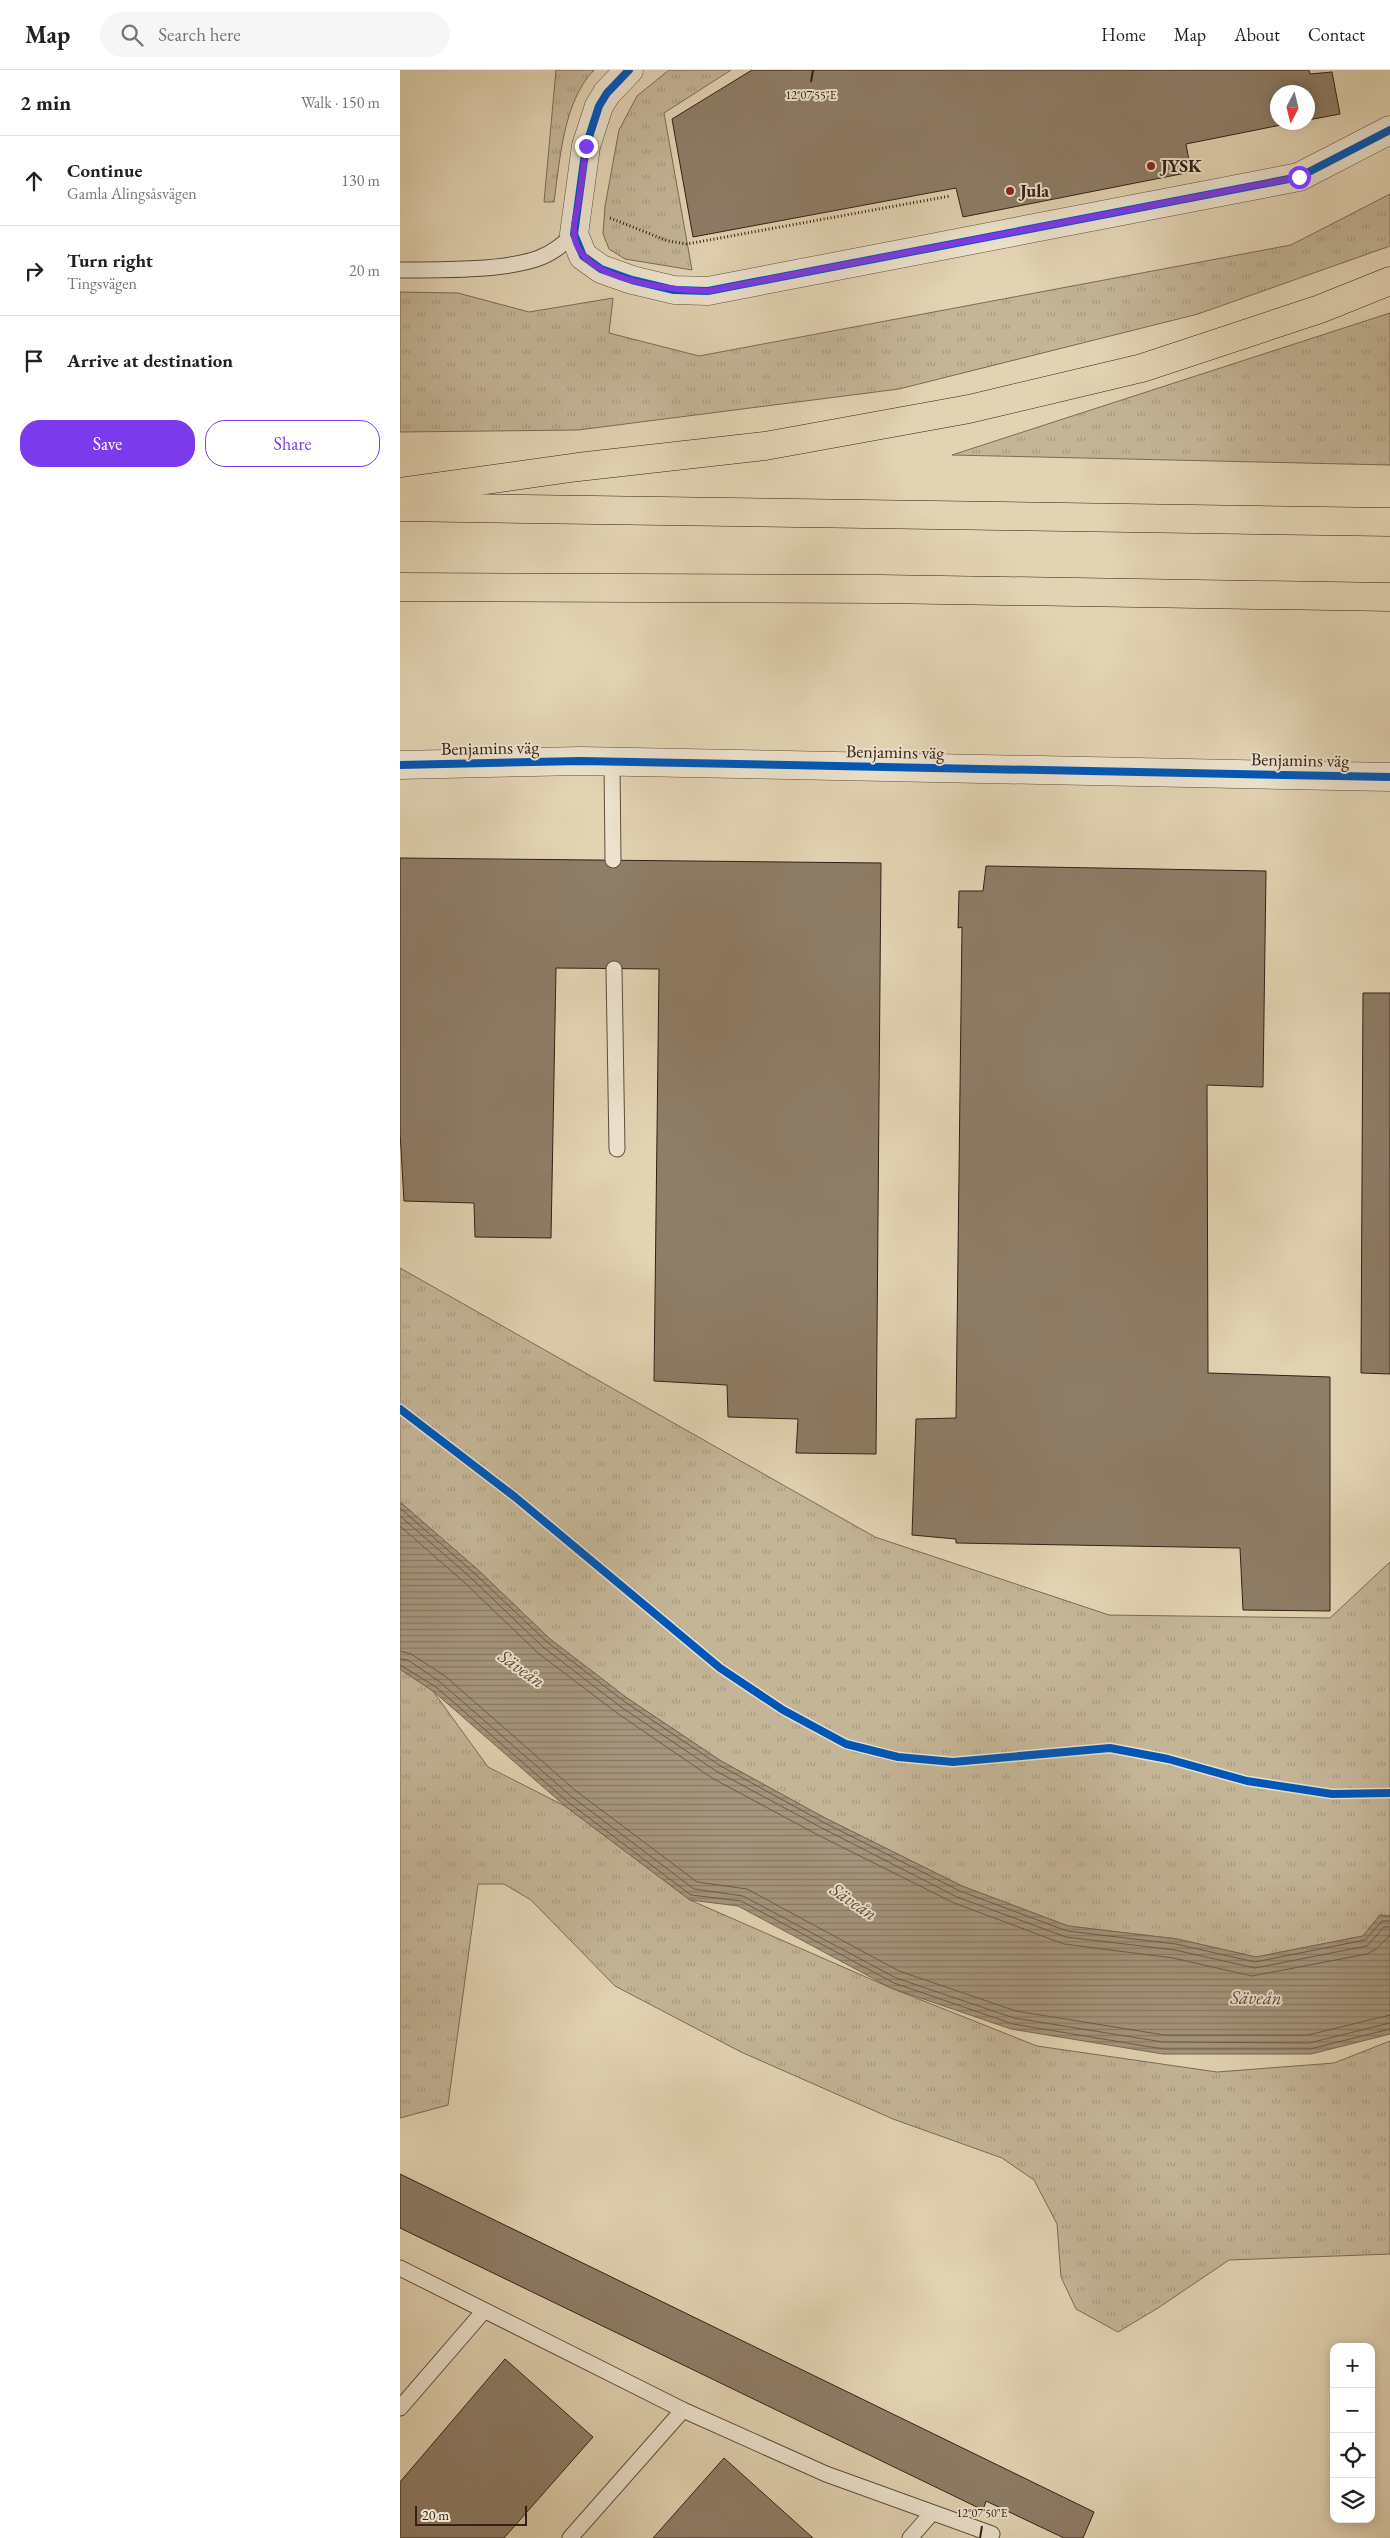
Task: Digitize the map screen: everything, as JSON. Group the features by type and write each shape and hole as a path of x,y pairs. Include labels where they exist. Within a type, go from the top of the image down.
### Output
{"highway":[{"path":"400,492 578,466 765,446 969,409 1142,368 1320,309 1390,281"},
{"path":"400,507 1390,522"},
{"path":"400,587 871,588 1390,597"}],"street":[{"path":"629,70 611,88 599,106 586,146 574,234 583,256 601,269 632,280 674,290 708,291 1299,177 1390,130"},
{"name":"Benjamins väg","path":"400,765 612,762 1390,777"}],"lane":[{"path":"400,270 516,265 540,258 558,248 574,234"},
{"path":"612,762 613,860"},
{"path":"614,969 618,1149"},
{"path":"400,2268 483,2312 683,2410 826,2474 995,2537"},
{"path":"400,2408 483,2312"},
{"path":"570,2538 683,2410"},
{"path":"910,2538 932,2513"}],"path":[{"path":"609,217 668,241 687,244 950,196"}],"green space":[{"path":"556,70 594,70 584,83 569,115 561,150 554,202 544,202"},
{"path":"669,70 731,70 664,113 692,270 625,259 609,249 603,234 605,206 619,130 637,96"},
{"path":"1390,194 1390,246 1198,314 899,389 578,430 400,432 400,292 458,293 529,312 613,298 609,333 699,356 1291,245"},
{"path":"1390,313 1390,465 952,455"},
{"path":"400,1268 875,1537 1109,1615 1330,1618 1390,1562 1390,1916 1380,1915 1363,1936 1256,1957 1177,1939 1068,1926 962,1886 825,1818 721,1761 627,1698 550,1639 477,1569 400,1502"},
{"path":"400,1669 433,1691 488,1767 565,1806 690,1900 891,1988 1037,2046 1217,2072 1334,2063 1390,2041 1390,2254 1229,2260 1158,2308 1118,2332 1076,2309 1061,2277 1057,2224 1034,2180 1002,2158 893,2119 741,2052 615,1986 531,1900 504,1884 478,1884 448,2105 400,2118"}],"water":[{"name":"Säveån","path":"400,1502 477,1569 550,1639 627,1698 721,1761 825,1818 962,1886 1068,1926 1177,1939 1256,1957 1363,1936 1380,1915 1390,1916 1390,2034 1311,2054 1163,2054 1011,2029 891,1988 738,1906 690,1900 565,1806 433,1691 400,1669"}],"building":[{"path":"752,70 1309,70 1310,74 1332,72 1340,114 1315,119 1315,85 1270,85 1270,127 1186,144 1191,172 963,217 956,188 693,237 672,119"},
{"path":"400,858 881,863 876,1454 796,1453 798,1419 728,1417 727,1385 654,1381 659,969 556,968 551,1238 475,1237 474,1203 404,1201 400,1132"},
{"path":"986,866 1266,871 1263,1087 1207,1085 1208,1373 1330,1377 1330,1611 1243,1610 1240,1548 956,1543 956,1539 912,1535 916,1419 956,1418 962,927 958,928 959,891 983,891"},
{"path":"1363,993 1390,993 1390,1374 1361,1373"},
{"path":"400,2174 1094,2512 1083,2538 1064,2538 986,2501 983,2510 400,2228"},
{"path":"505,2359 593,2437 504,2538 400,2538 400,2482"},
{"path":"724,2458 813,2538 653,2538"}],"cycle path":[{"path":"629,70 607,93 599,106 586,146 574,234 583,256 601,269 632,280 674,290 708,291 1299,177 1390,130"},
{"path":"400,765 581,761 1390,777"},
{"path":"400,1409 515,1497 720,1668 783,1710 846,1744 898,1757 953,1762 1110,1748 1168,1759 1247,1781 1332,1794 1390,1793"}],"place":[{"name":"JYSK","path":"1151,166"},
{"name":"Jula","path":"1010,191"}],"route":[{"path":"586,146 574,234 583,256 601,269 632,280 674,290 708,291 1299,177"}]}
